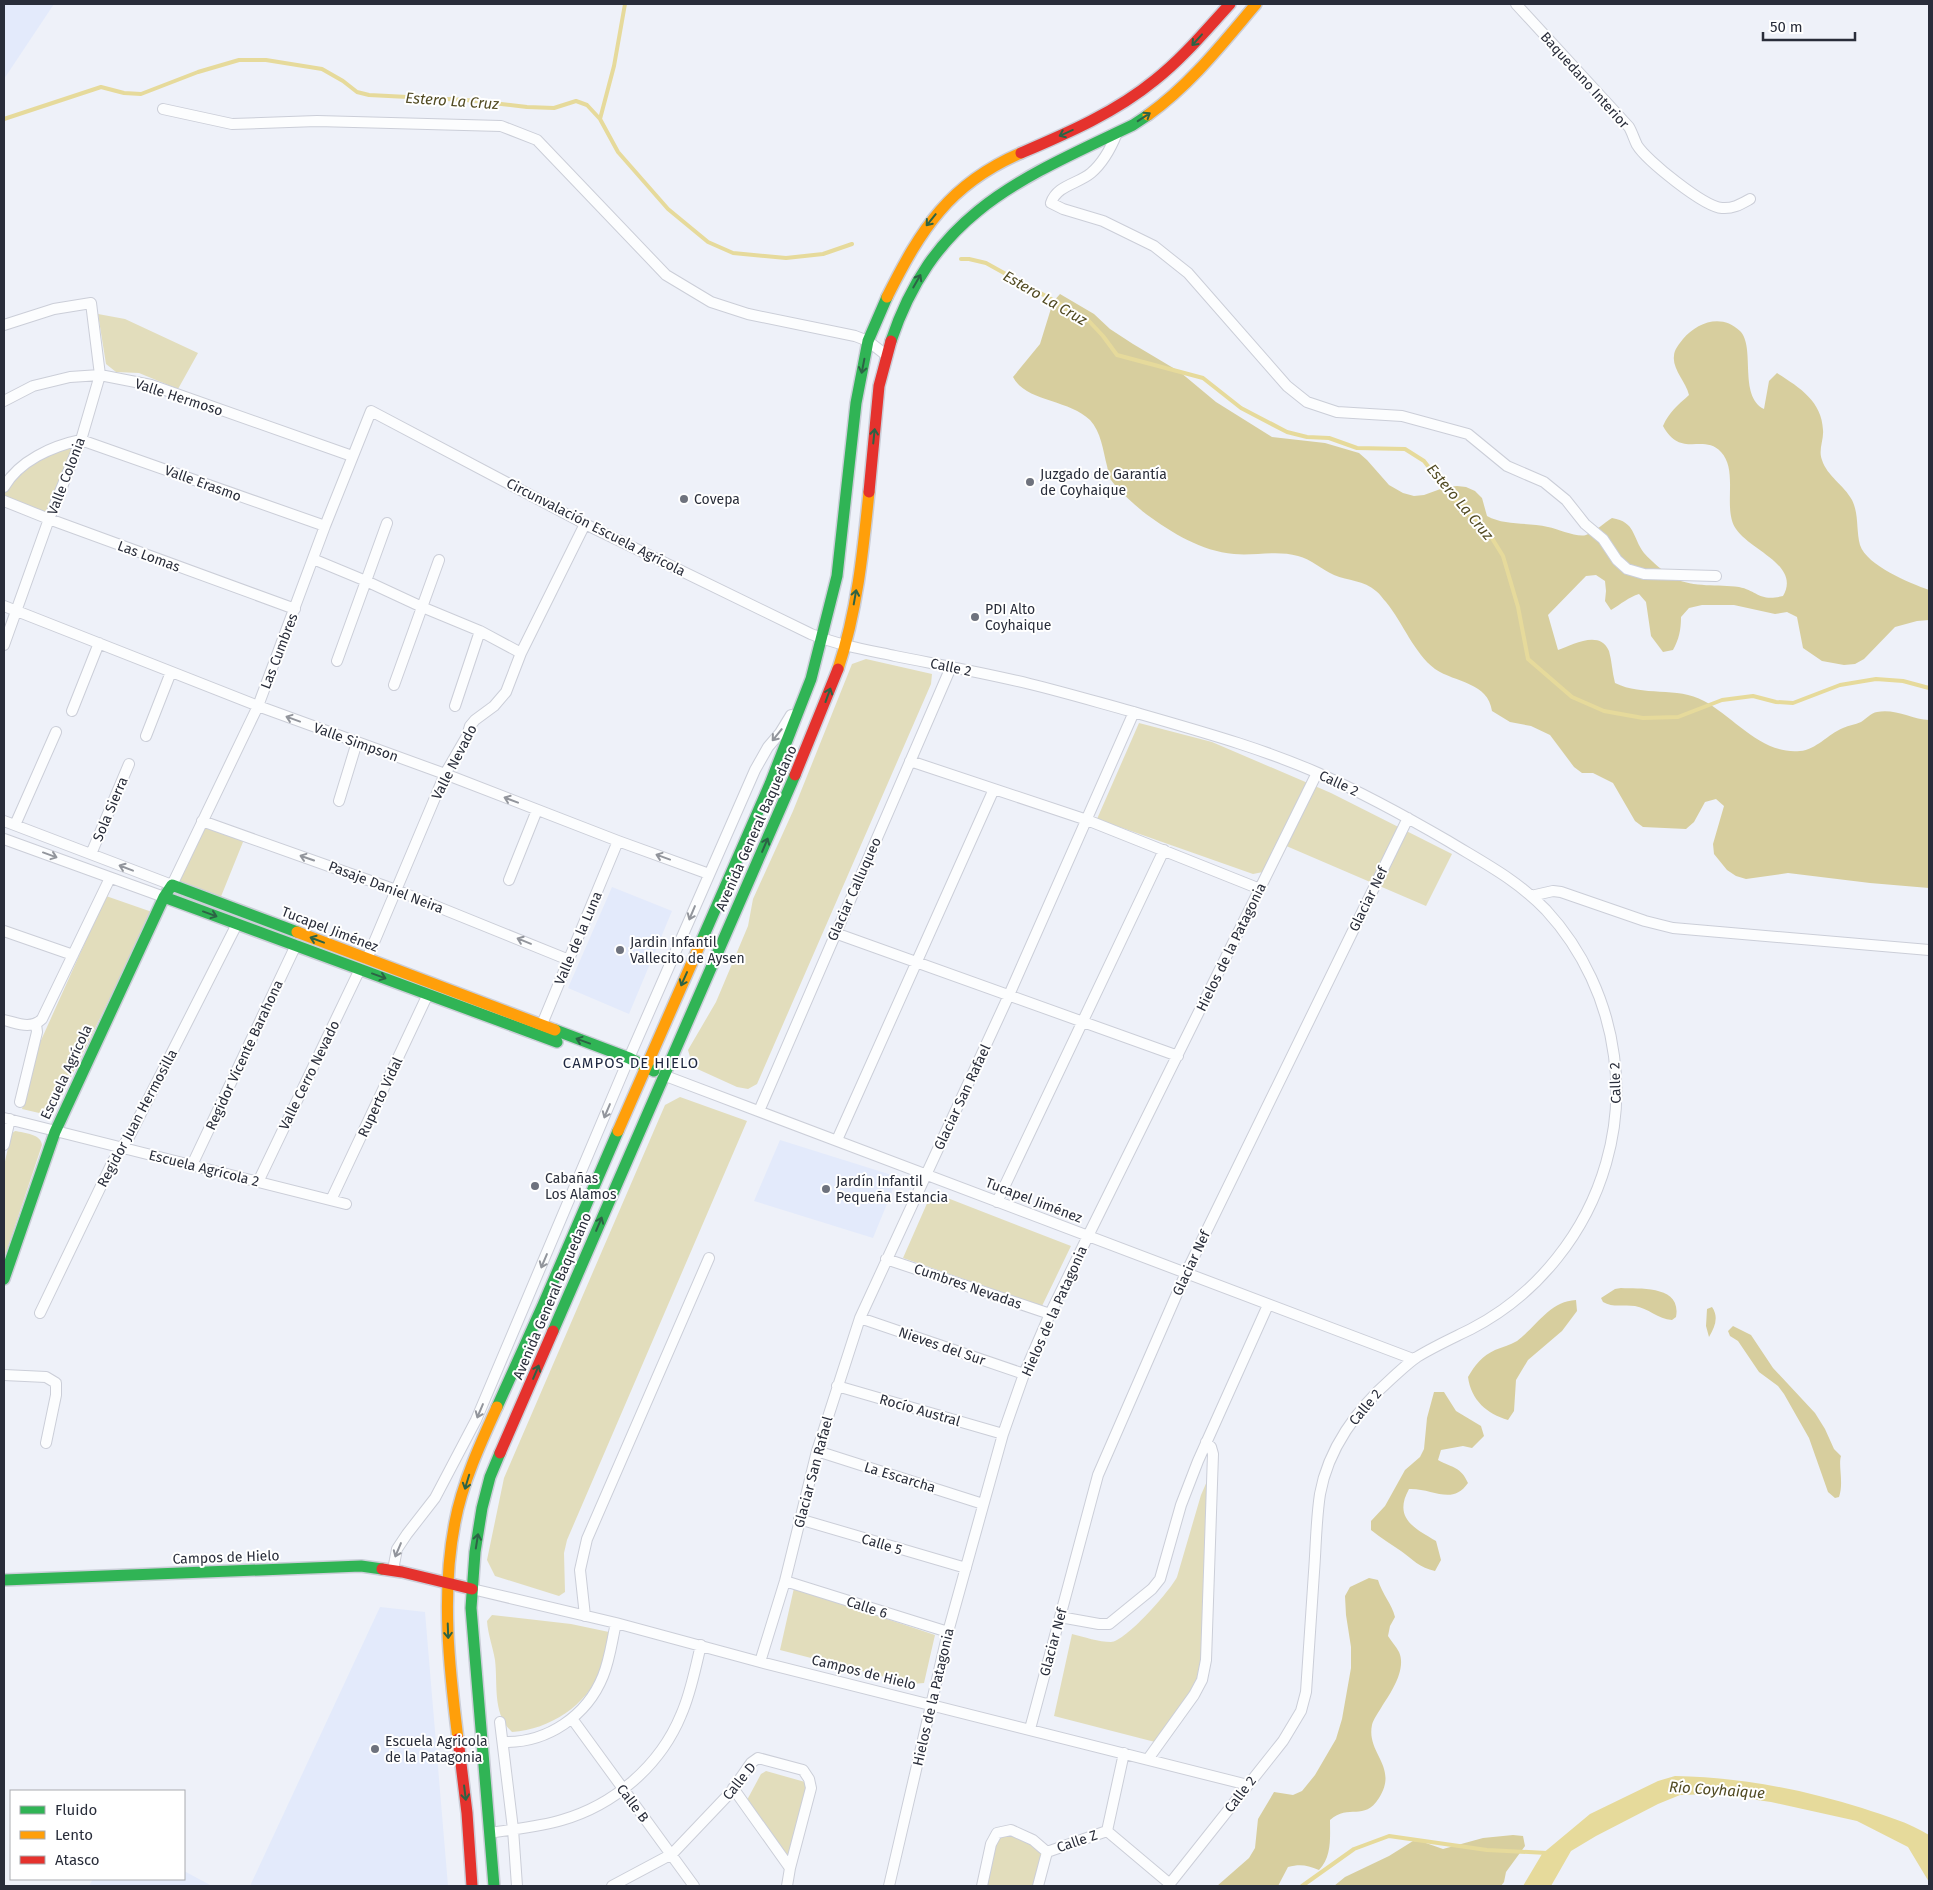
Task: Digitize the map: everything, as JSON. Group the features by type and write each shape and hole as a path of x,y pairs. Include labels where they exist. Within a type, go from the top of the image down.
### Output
{"main road":[{"name":"Avenida General Baquedano","path":"472,1886 467,1813 450,1666 448,1582 455,1522 472,1465 489,1424 543,1305 770,784 812,679 837,576 856,403 868,341 886,296 928,224 949,199 975,178 1005,160 1072,131 1130,99 1156,80 1185,53 1230,4"},
{"name":"Avenida General Baquedano","path":"494,1886 471,1625 475,1552 482,1508 490,1477 663,1075 809,743 845,645 856,598 879,386 894,329 917,280 940,248 960,227 988,202 1011,186 1117,133 1151,113 1195,76 1256,4"},
{"name":"Tucapel Jiménez","path":"172,885 367,959 539,1030"},
{"name":"Escuela Agrícola","path":"4,1279 55,1132 164,898 172,885"},
{"name":"Tucapel Jiménez","path":"164,898 428,994 539,1030 663,1075"},
{"name":"Campos de Hielo","path":"4,1580 350,1566 393,1570 472,1589"}],"street":[{"name":"Baquedano Interior","path":"1516,4 1629,127 1637,145 1668,176 1712,206 1734,208 1750,199"},
{"path":"163,109 232,124 317,122 501,126 537,140 666,275 711,302 748,314 855,336 868,341 886,355"},
{"path":"1117,133 1104,161 1090,174 1062,189 1053,197 1051,204 1103,220 1154,246 1188,273 1287,386 1308,402 1337,412 1402,416 1468,434 1507,466 1544,482 1566,500 1585,524 1603,539 1627,569 1644,574 1716,576"},
{"name":"Valle Colonia","path":"4,325 54,308 91,303 100,375 81,440 49,520 4,645"},
{"name":"Valle Hermoso","path":"4,401 33,386 70,377 100,375 151,385 352,456"},
{"name":"Circunvalación Escuela Agrícola","path":"371,411 585,524 823,639"},
{"name":"Las Cumbres","path":"172,885 258,706 325,526 371,411"},
{"path":"4,487 18,470 36,457 63,444 81,440"},
{"name":"Valle Erasmo","path":"81,440 325,526"},
{"name":"Las Lomas","path":"4,501 49,520 295,609"},
{"path":"337,661 387,524"},
{"name":"Valle Nevado","path":"367,959 445,774 467,736 470,726 501,699 521,653 585,524"},
{"path":"313,559 422,607 480,630 521,653"},
{"path":"394,685 438,560"},
{"name":"Valle Simpson","path":"4,606 258,706 445,774 709,874"},
{"path":"454,706 480,630"},
{"name":"Calle 2","path":"823,639 1028,684 1208,732 1317,773 1408,818 1497,869 1531,896 1547,911 1573,945 1594,983 1606,1017 1612,1045 1616,1089 1614,1127 1599,1185 1583,1219 1567,1245 1544,1274 1521,1295 1491,1317 1414,1359 1363,1406 1342,1436 1320,1493 1304,1702 1283,1741 1169,1885"},
{"path":"72,711 99,643"},
{"name":"Glaciar Calluqueo","path":"759,1111 951,667"},
{"path":"146,736 172,672"},
{"name":"Avenida General Baquedano","path":"393,1570 398,1549 407,1534 435,1498 476,1420 627,1062 755,770 812,679"},
{"name":"Glaciar San Rafael","path":"760,1662 785,1581 817,1451 860,1318 1009,995 1134,712"},
{"path":"15,825 56,732"},
{"path":"339,801 357,742"},
{"path":"910,761 1087,820 1260,889"},
{"name":"Sola Sierra","path":"91,854 129,764"},
{"name":"Hielos de la Patagonia","path":"889,1886 948,1632 1003,1434 1024,1374 1050,1314 1088,1236 1317,773"},
{"path":"837,1140 994,789"},
{"path":"509,880 537,810"},
{"name":"Glaciar Nef","path":"1030,1729 1098,1475 1186,1273 1408,818"},
{"name":"Tucapel Jiménez","path":"4,821 172,885"},
{"name":"Pasaje Daniel Neira","path":"202,821 396,890 569,960"},
{"name":"Tucapel Jiménez","path":"4,839 164,898"},
{"name":"Valle de la Luna","path":"539,1030 618,841"},
{"path":"998,1202 1164,850"},
{"path":"4,1020 28,1026 36,1024 44,1016 110,878"},
{"path":"1531,896 1553,891 1561,892 1645,921 1673,928 1929,950"},
{"name":"Regidor Juan Hermosilla","path":"40,1313 113,1161 129,1137 237,924"},
{"path":"4,931 73,954"},
{"path":"835,933 1178,1056"},
{"name":"Regidor Vicente Barahona","path":"192,1165 296,946"},
{"name":"Valle Cerro Nevado","path":"258,1182 360,969"},
{"name":"Ruperto Vidal","path":"331,1200 428,994"},
{"path":"20,1102 37,1032 36,1024"},
{"name":"Tucapel Jiménez","path":"663,1075 1414,1359"},
{"path":"4,1145 7,1118"},
{"name":"Escuela Agrícola 2","path":"7,1118 55,1132 122,1147 346,1204"},
{"path":"585,1616 580,1570 587,1538 709,1258"},
{"name":"Cumbres Nevadas","path":"886,1259 1050,1314"},
{"path":"1060,1618 1109,1624 1152,1589 1160,1578 1181,1505 1206,1442 1268,1304"},
{"name":"Nieves del Sur","path":"860,1318 1024,1374"},
{"path":"4,1375 46,1377 56,1382 56,1394 46,1443"},
{"name":"Rocío Austral","path":"837,1386 1003,1434"},
{"path":"1148,1759 1194,1694 1202,1680 1206,1660 1213,1454 1211,1447 1206,1442"},
{"name":"La Escarcha","path":"817,1451 983,1504"},
{"name":"Calle 5","path":"799,1519 966,1568"},
{"name":"Calle 6","path":"785,1581 948,1632"},
{"name":"Campos de Hielo","path":"472,1589 616,1623 760,1662 1248,1785"},
{"path":"504,1742 518,1742 546,1734 573,1720 588,1702 603,1676 616,1623"},
{"path":"490,1832 544,1824 578,1815 609,1800 623,1790 651,1764 673,1733 688,1699 701,1645"},
{"name":"Calle B","path":"573,1720 694,1886"},
{"path":"500,1722 504,1742 517,1886"},
{"path":"1124,1753 1107,1831 1169,1885"},
{"name":"Calle D","path":"612,1886 672,1854 733,1788 751,1762 758,1758 803,1770 809,1779 811,1788 787,1886"},
{"path":"733,1788 790,1868"},
{"path":"982,1886 991,1844 997,1833 1011,1830 1033,1840 1048,1852 1038,1886"},
{"name":"Calle Z","path":"1048,1852 1107,1831"}],"shaded area":[{"path":"4,4 54,4 4,79"},
{"path":"1060,294 1094,314 1110,329 1133,344 1180,372 1216,402 1272,437 1325,443 1359,453 1389,485 1403,493 1414,496 1424,495 1446,487 1466,487 1475,491 1482,498 1487,516 1494,519 1509,523 1552,528 1582,536 1596,530 1612,518 1620,520 1630,527 1644,553 1662,570 1674,578 1690,583 1739,587 1764,597 1775,598 1783,596 1787,585 1785,576 1772,559 1743,537 1736,529 1730,511 1729,469 1721,452 1707,445 1685,444 1677,441 1670,436 1663,426 1671,413 1689,395 1675,366 1674,356 1678,345 1689,333 1702,324 1718,321 1733,325 1745,338 1749,383 1756,403 1764,409 1769,381 1777,373 1801,390 1814,403 1822,420 1821,452 1824,466 1852,500 1856,511 1860,545 1864,553 1890,573 1929,590 1929,620 1895,627 1864,659 1855,664 1844,665 1822,661 1803,648 1797,617 1787,612 1775,614 1734,605 1702,605 1689,608 1681,617 1681,626 1673,650 1663,652 1651,636 1646,602 1639,594 1611,610 1605,601 1605,581 1596,575 1586,576 1548,615 1558,650 1585,640 1599,641 1605,644 1609,651 1615,683 1637,690 1671,692 1694,696 1715,708 1749,734 1773,747 1786,751 1800,751 1811,748 1845,727 1861,722 1877,712 1890,711 1929,720 1929,888 1788,873 1746,879 1736,876 1727,870 1714,854 1713,844 1724,806 1716,799 1705,802 1694,822 1686,829 1643,827 1635,821 1613,783 1593,773 1582,773 1574,767 1550,735 1531,726 1510,722 1492,711 1489,701 1478,689 1435,669 1421,655 1386,602 1371,587 1334,575 1307,560 1290,554 1234,554 1210,549 1187,540 1156,521 1133,503 1111,480 1099,436 1090,420 1071,408 1028,391 1019,385 1013,377 1040,344 1053,302"},
{"path":"98,314 125,319 198,353 178,389 139,373 116,372 106,364"},
{"path":"79,441 48,518 4,500 4,489 37,458"},
{"path":"866,659 932,674 931,684 757,1084 748,1089 737,1087 693,1067 688,1050 716,1002 748,926 753,899 793,811 852,664"},
{"path":"1139,723 1212,742 1331,793 1452,854 1426,906 1277,842 1263,872 1253,874 1097,819"},
{"path":"203,824 245,837 220,899 177,883"},
{"name":"Jardin Infantil Vallecito de Aysen","path":"612,887 672,911 629,1014 568,988"},
{"path":"106,896 152,912 52,1116 22,1109 38,1047"},
{"path":"680,1097 747,1121 567,1540 564,1553 565,1592 559,1596 495,1576 487,1560 504,1478 665,1105"},
{"path":"15,1131 36,1136 42,1145 4,1259 4,1166 11,1134"},
{"name":"Jardín Infantil Pequeña Estancia","path":"780,1140 898,1177 873,1238 754,1201"},
{"path":"932,1192 1071,1246 1042,1306 903,1258"},
{"path":"1615,1289 1648,1289 1666,1294 1673,1299 1676,1307 1676,1317 1672,1320 1667,1319 1640,1307 1611,1305 1603,1302 1601,1298"},
{"path":"1576,1300 1577,1311 1562,1331 1528,1360 1516,1380 1514,1411 1508,1420 1493,1414 1481,1405 1473,1393 1468,1377 1476,1365 1490,1352 1517,1341 1551,1309 1567,1301"},
{"path":"1712,1307 1715,1314 1715,1322 1709,1337 1706,1326 1707,1309"},
{"path":"1733,1326 1751,1335 1773,1368 1815,1413 1825,1429 1834,1449 1841,1456 1839,1497 1835,1498 1828,1492 1809,1438 1784,1394 1778,1386 1759,1372 1738,1341 1730,1336 1728,1331"},
{"path":"1434,1392 1444,1392 1456,1411 1481,1426 1484,1436 1472,1448 1463,1446 1441,1450 1438,1460 1456,1468 1468,1483 1462,1490 1449,1495 1409,1489 1405,1499 1403,1508 1408,1521 1436,1541 1441,1560 1435,1571 1416,1563 1371,1530 1371,1521 1385,1506 1405,1470 1420,1457 1424,1449 1427,1418"},
{"path":"1208,1479 1204,1653 1197,1686 1155,1742 1054,1716 1072,1634 1102,1641 1111,1642 1118,1640 1157,1604 1177,1577 1201,1495"},
{"path":"1369,1578 1378,1580 1394,1612 1395,1617 1390,1626 1388,1636 1398,1650 1401,1659 1396,1682 1372,1725 1371,1735 1373,1744 1386,1777 1379,1798 1368,1809 1337,1815 1330,1820 1328,1853 1319,1870 1304,1866 1288,1867 1278,1886 1217,1886 1249,1858 1255,1848 1258,1819 1274,1792 1293,1795 1302,1791 1315,1775 1336,1739 1342,1719 1351,1668 1351,1647 1345,1596 1350,1587"},
{"path":"794,1588 935,1635 924,1683 912,1684 780,1650"},
{"name":"Escuela Agricola de la Patagonia","path":"380,1607 425,1612 448,1886 250,1886"},
{"path":"492,1615 571,1624 609,1632 603,1667 586,1695 565,1714 553,1721 526,1730 512,1732 501,1717 497,1698 495,1660 487,1621"},
{"path":"766,1771 805,1782 809,1785 789,1858 747,1800 761,1774"},
{"path":"1011,1833 1032,1842 1044,1853 1034,1886 985,1886 994,1846 999,1837"},
{"path":"1523,1836 1525,1846 1506,1872 1501,1886 1334,1886 1345,1877 1389,1856 1413,1841 1423,1842 1443,1849 1483,1838"},
{"path":"185,1872 212,1886 89,1886 92,1880 185,1880"}],"water":[{"name":"Río Coyhaique","path":"1675,1776 1723,1779 1770,1785 1839,1801 1905,1823 1929,1835 1929,1882 1908,1847 1857,1821 1771,1802 1715,1794 1680,1795 1658,1804 1571,1851 1551,1886 1523,1886 1542,1854 1590,1814 1658,1781"}],"waterway":[{"path":"600,119 614,66 625,4"},
{"name":"Estero La Cruz","path":"4,119 101,87 124,93 141,94 198,72 239,60 266,60 322,69 343,81 357,92 369,95 466,100 554,108 576,101 587,105 600,119 618,152 668,209 708,242 733,253 786,258 823,254 852,244"},
{"name":"Estero La Cruz","path":"961,259 986,263 1087,319 1117,355 1203,378 1241,408 1287,432 1307,437 1329,438 1357,448 1405,449 1424,461 1453,498 1485,527 1503,556 1518,607 1528,659 1572,697 1604,711 1643,718 1678,717 1722,700 1753,696 1776,702 1793,703 1840,685 1876,679 1903,681 1929,688"},
{"path":"1302,1886 1354,1849 1389,1836 1487,1850 1547,1853"}],"traffic: fast":[{"path":"891,341 909,297 931,260 957,230 986,205 1018,183 1054,163 1133,125 1148,115"},
{"path":"701,942 770,784 811,679 837,576 856,403 868,341 887,297"},
{"path":"553,1331 795,775"},
{"path":"4,1279 55,1132 164,897 172,885 297,932"},
{"path":"164,897 557,1042"},
{"path":"555,1030 629,1058 654,1071"},
{"path":"497,1407 618,1131"},
{"path":"494,1886 471,1608 475,1552 482,1508 490,1477 500,1453"},
{"path":"4,1580 361,1566 382,1569"}],"traffic: slow":[{"path":"1148,115 1192,77 1256,4"},
{"path":"887,297 912,250 940,211 974,179 996,165 1021,153"},
{"path":"838,669 855,604 869,492"},
{"path":"297,932 555,1030"},
{"path":"618,1131 701,942"},
{"path":"458,1739 449,1657 447,1603 451,1549 462,1493 497,1407"}],"traffic: jam":[{"path":"1021,153 1091,121 1140,92 1194,44 1230,4"},
{"path":"869,492 879,386 891,341"},
{"path":"795,775 838,669"},
{"path":"500,1453 553,1331"},
{"path":"382,1569 472,1589"},
{"path":"458,1739 467,1813 472,1886"}],"place":[{"name":"Juzgado de Garantía de Coyhaique","path":"1030,482"},
{"name":"Covepa","path":"684,499"},
{"name":"PDI Alto Coyhaique","path":"975,617"},
{"name":"Jardin Infantil Vallecito de Aysen","path":"620,950"},
{"name":"Cabañas Los Alamos","path":"535,1186"},
{"name":"Jardín Infantil Pequeña Estancia","path":"826,1189"},
{"name":"Escuela Agricola de la Patagonia","path":"375,1749"}],"district":[{"name":"CAMPOS DE HIELO","path":"631,1063"}]}
